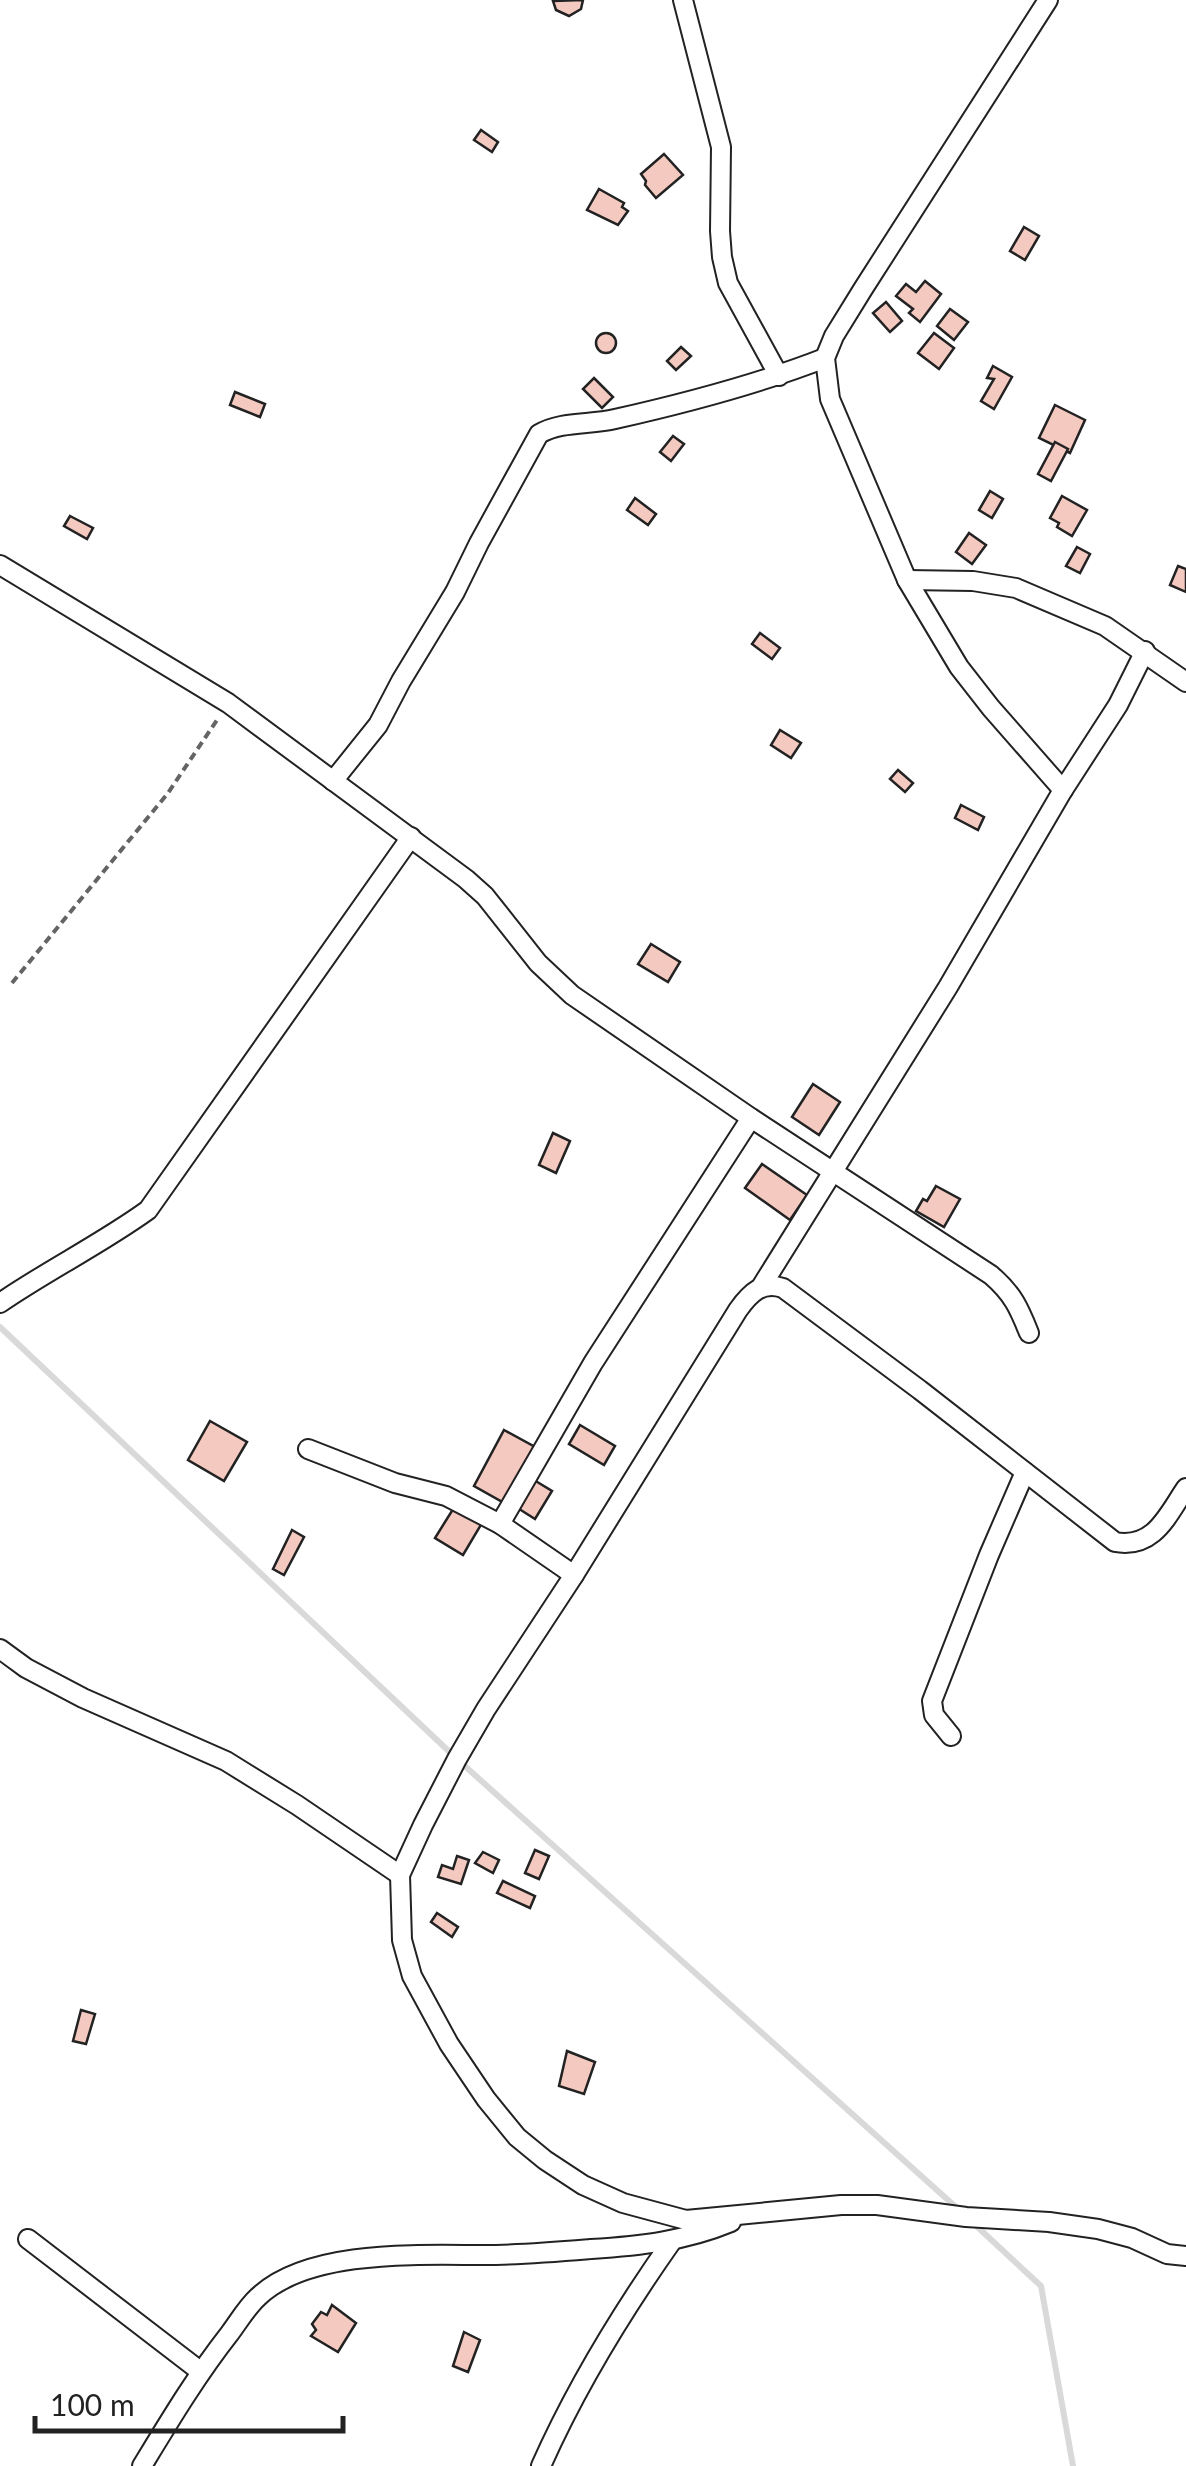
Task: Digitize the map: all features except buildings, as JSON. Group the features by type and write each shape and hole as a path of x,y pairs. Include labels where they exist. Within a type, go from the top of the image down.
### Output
{"street":[{"path":"683,0 721,147 720,231 724,270 779,376"},
{"path":"1048,0 863,289 824,358 830,400 907,580 958,667 1063,790"},
{"path":"333,781 378,725 455,592 538,434 692,402 824,358"},
{"path":"0,565 228,703 446,863 485,896 538,963 572,994 992,1276 1016,1302 1029,1333"},
{"path":"907,580 973,581 1016,588 1104,626 1186,682"},
{"path":"1145,651 1118,705 1063,790 948,987 760,1287 738,1310 486,1709 400,1875 402,1940 412,1976 448,2044 517,2136 583,2185 623,2203 686,2220 877,2204 1098,2229 1168,2254 1186,2256"},
{"path":"0,1303 148,1210 411,837"},
{"path":"500,1524 593,1364 752,1118"},
{"path":"760,1287 783,1288 1115,1542 1128,1544 1151,1536 1186,1488"},
{"path":"308,1449 395,1483 446,1496 500,1524 574,1575"},
{"path":"951,1736 934,1715 932,1701 1025,1472"},
{"path":"0,1648 26,1668 83,1698 226,1761 400,1875"},
{"path":"142,2466 200,2372 258,2296 290,2276 333,2263 434,2253 628,2248 706,2232 750,2214"},
{"path":"28,2239 200,2372"},
{"path":"541,2466 558,2427 616,2326 672,2241"}],"path":[{"path":"12,983 168,793 228,703"}],"waterway":[{"path":"0,1327 457,1759 958,2209"},
{"path":"971,2221 1041,2286 1073,2466"}]}
